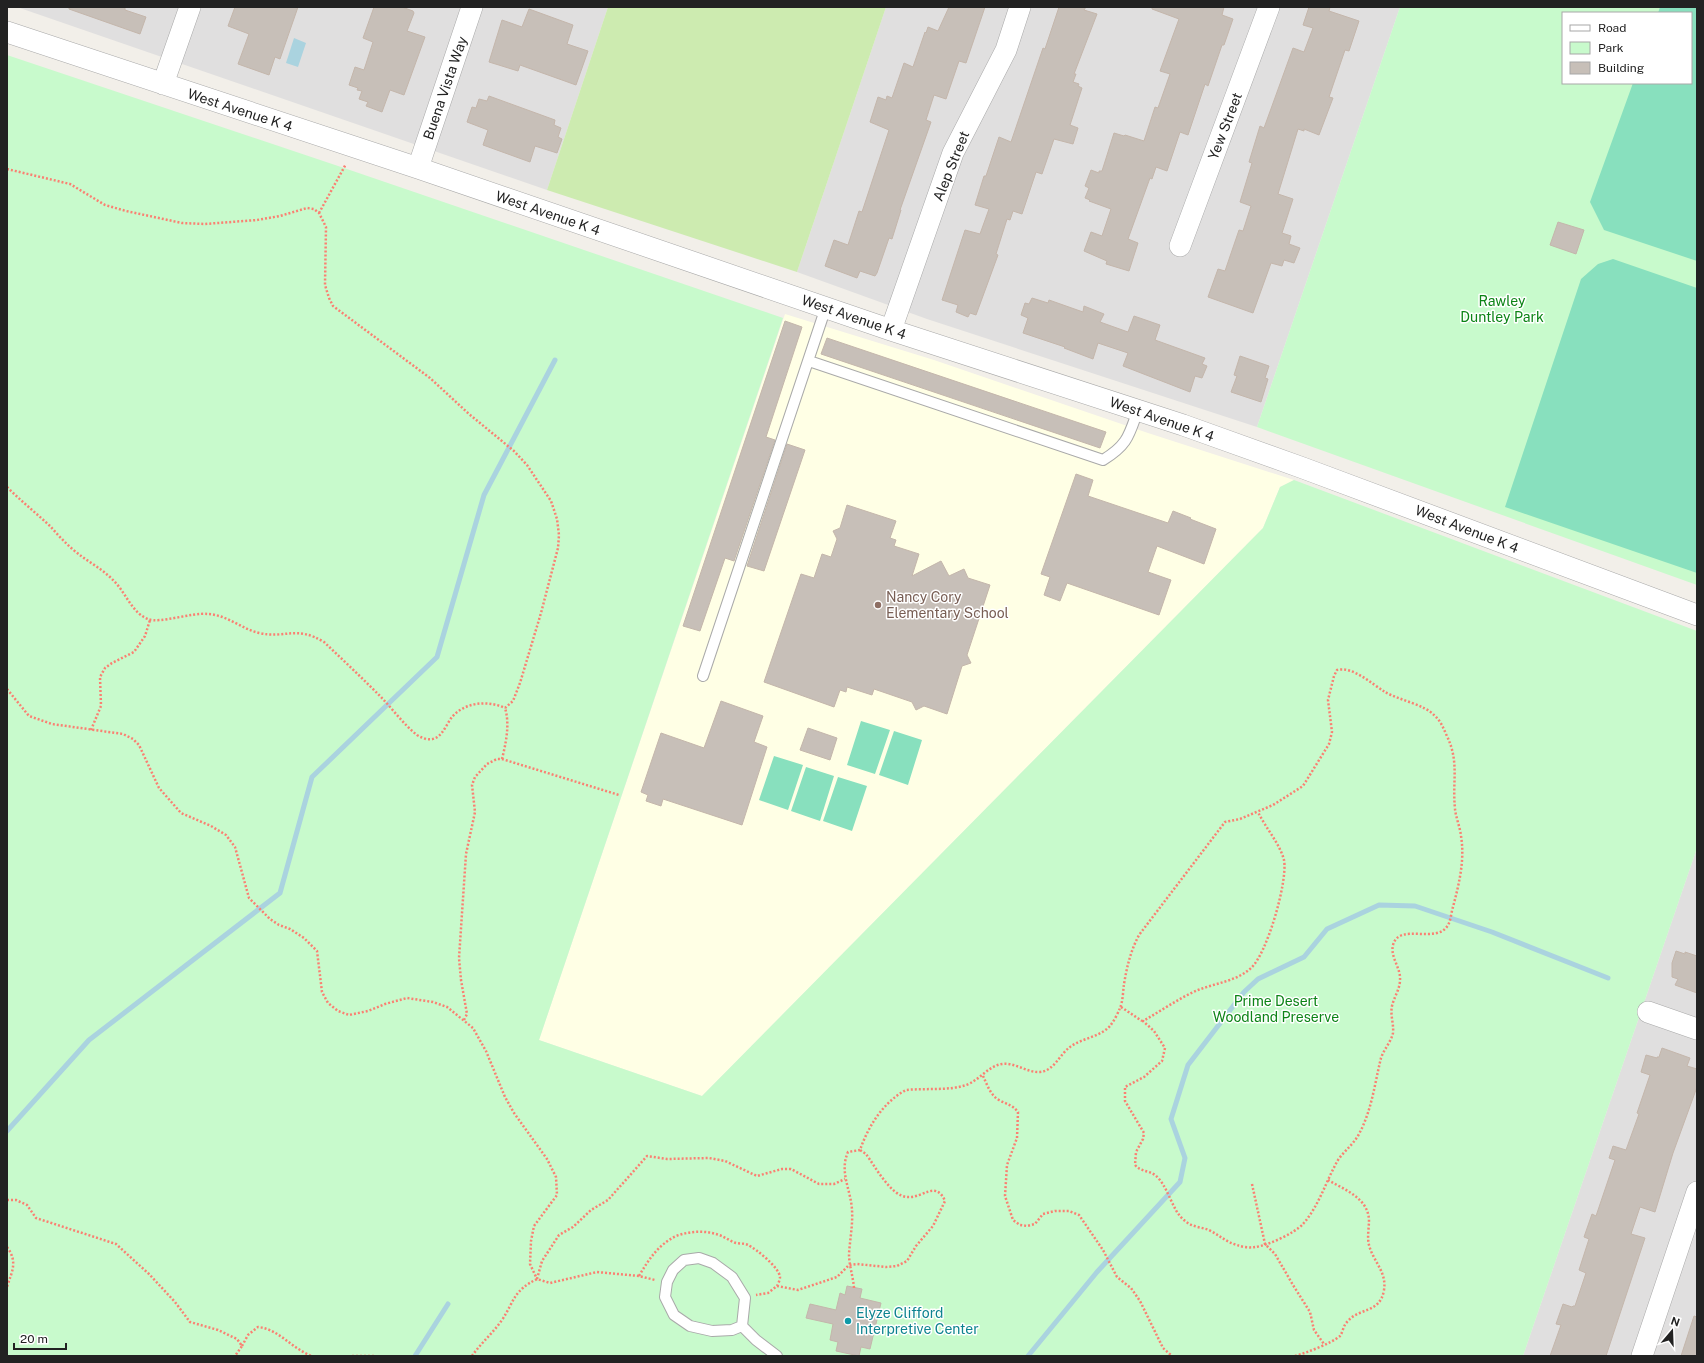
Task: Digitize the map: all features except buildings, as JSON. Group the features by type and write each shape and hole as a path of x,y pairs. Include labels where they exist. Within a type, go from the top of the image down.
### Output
{"street":[{"path":"163,84 190,7"},
{"name":"Buena Vista Way","path":"418,168 472,7"},
{"name":"Alep Street","path":"891,330 953,153 1006,50 1020,7"},
{"name":"Yew Street","path":"1180,246 1269,7"},
{"name":"West Avenue K 4","path":"7,32 418,168 891,330 1138,410 1303,468 1697,615"},
{"path":"1648,1012 1697,1028"},
{"path":"1642,1356 1697,1192"}],"lane":[{"path":"703,676 826,307"},
{"path":"809,361 1103,460 1115,453 1128,440 1138,410"},
{"path":"742,1326 732,1330 712,1331 690,1326 674,1316 665,1297 667,1282 673,1270 684,1260 698,1258 714,1263 732,1277 744,1298 742,1326 756,1340 777,1356"}],"path":[{"path":"319,213 344,168 352,147"},
{"path":"7,169 70,184 105,205 182,223 257,220 280,216 307,208 314,209 319,213 326,227 325,285 328,298 333,306 430,378 469,414 514,451 527,465 551,501 557,519 559,535 558,548 541,613 520,683 513,701 505,708"},
{"path":"7,487 75,551 103,570 115,582 141,615 150,620 197,614 210,614 223,617 259,633 273,634 291,632 314,636 324,642 390,706 419,737 427,739 440,735 451,718 459,711 469,706 482,703 496,703 505,708 507,714 507,729 502,759"},
{"path":"90,730 101,706 100,677 105,668 134,652 145,636 150,620"},
{"path":"860,1150 878,1115 900,1093 906,1090 956,1088 968,1084 983,1076 992,1067 1003,1064 1034,1072 1042,1072 1053,1065 1076,1042 1101,1033 1109,1026 1121,1007 1127,966 1139,935 1225,822 1240,819 1258,812 1273,805 1303,786 1329,744 1332,732 1328,700 1337,670 1342,669 1352,672 1395,698 1433,713 1441,723 1453,747 1455,760 1455,810 1461,836 1462,858 1460,880 1454,904 1448,925 1442,931 1434,934 1402,935 1398,937 1393,944 1393,955 1399,970 1400,981 1392,1006 1393,1032 1382,1056 1377,1080 1361,1131 1355,1141 1339,1158 1313,1209 1303,1224 1294,1232 1254,1247 1238,1246 1223,1240 1210,1230 1192,1225 1182,1220 1160,1181 1153,1173 1139,1170 1135,1165 1136,1152 1143,1139 1144,1133 1125,1102 1125,1087 1144,1077 1162,1061 1165,1048 1154,1031 1121,1007"},
{"path":"7,689 29,716 52,724 123,734 133,739 139,745 159,788 181,813 211,826 226,835 235,847 249,898 270,919 304,938 317,951 322,992 328,1003 338,1011 349,1015 368,1011 385,1004 407,998 433,1002 447,1007 473,1028 486,1051 505,1096 514,1113 547,1159 556,1177 557,1195 534,1226 531,1241 530,1264 537,1279"},
{"path":"464,1020 467,1014 460,980 459,958 466,854 475,812 472,785 475,777 487,764 497,759 502,759 618,795"},
{"path":"1142,1021 1198,990 1226,982 1244,974 1253,967 1271,929 1280,901 1284,878 1284,859 1258,812"},
{"path":"983,1076 990,1091 997,1099 1015,1107 1018,1112 1017,1138 1007,1165 1006,1173 1005,1196 1013,1220 1020,1225 1027,1226 1034,1224 1042,1214 1055,1211 1069,1211 1079,1215 1103,1250 1117,1277 1131,1288 1140,1301 1163,1348 1172,1356"},
{"path":"778,1286 798,1290 837,1277 849,1264 886,1267 897,1266 907,1261 916,1246 933,1226 945,1201 938,1192 930,1191 908,1197 894,1192 866,1154 860,1150 848,1152 844,1160 845,1179 852,1202 849,1264 853,1277 854,1288"},
{"path":"537,1279 542,1262 559,1235 573,1227 591,1210 608,1200 647,1156 667,1159 709,1158 725,1161 757,1176 782,1169 791,1170 819,1184 834,1184 845,1179"},
{"path":"1295,1356 1314,1350 1340,1336 1347,1322 1358,1314 1374,1308 1381,1302 1384,1290 1383,1273 1369,1244 1368,1209 1358,1197 1328,1180"},
{"path":"1252,1184 1264,1244 1275,1254 1310,1312 1314,1330 1324,1344"},
{"path":"7,1200 16,1200 26,1205 36,1218 116,1244 149,1274 175,1302 190,1322 237,1338 242,1346"},
{"path":"7,1247 12,1255 14,1267 7,1287"},
{"path":"744,1298 768,1293 778,1286 780,1277 777,1270 758,1251"},
{"path":"472,1356 502,1320 517,1292 525,1285 537,1279 550,1282 597,1272 639,1276"},
{"path":"235,1356 248,1335 258,1326 267,1328 304,1353 312,1356"},
{"path":"352,1356 376,1356"}],"shaded area":[{"path":"17,7 608,7 547,190"},
{"path":"886,7 1400,7 1257,427 927,319 797,272"},
{"path":"785,314 934,360 1148,433 1294,480 1280,487 1263,528 702,1096 539,1040"},
{"path":"1697,848 1697,1356 1523,1356"}],"green space":[{"path":"608,7 886,7 797,272 547,190"},
{"name":"Rawley Duntley Park","path":"1400,7 1697,7 1697,585 1257,427"},
{"path":"1660,7 1697,7 1697,261 1604,230 1590,202 1633,84 1692,84 1692,12 1658,12"},
{"name":"Prime Desert Woodland Preserve","path":"7,55 783,318 539,1040 702,1096 1263,528 1280,487 1294,480 1697,631 1697,848 1523,1356 7,1356"},
{"path":"1613,259 1697,288 1697,573 1505,507 1581,279 1598,264"},
{"path":"861,721 890,730 875,774 847,765"},
{"path":"894,731 922,740 908,785 879,775"},
{"path":"774,756 803,765 788,810 759,800"},
{"path":"806,767 834,776 820,821 791,811"},
{"path":"838,777 867,786 852,831 823,821"}],"water":[{"path":"294,38 306,43 298,67 286,63"}],"waterway":[{"path":"7,1131 89,1040 280,893 312,777 437,657 484,495 555,360"},
{"path":"1028,1356 1097,1272 1180,1182 1185,1158 1171,1119 1188,1065 1244,992 1258,979 1304,957 1327,929 1379,905 1415,906 1492,932 1608,978"},
{"path":"415,1356 448,1304"}],"place":[{"name":"Nancy Cory Elementary School","path":"878,605"},
{"name":"Elyze Clifford Interpretive Center","path":"848,1321"}]}
